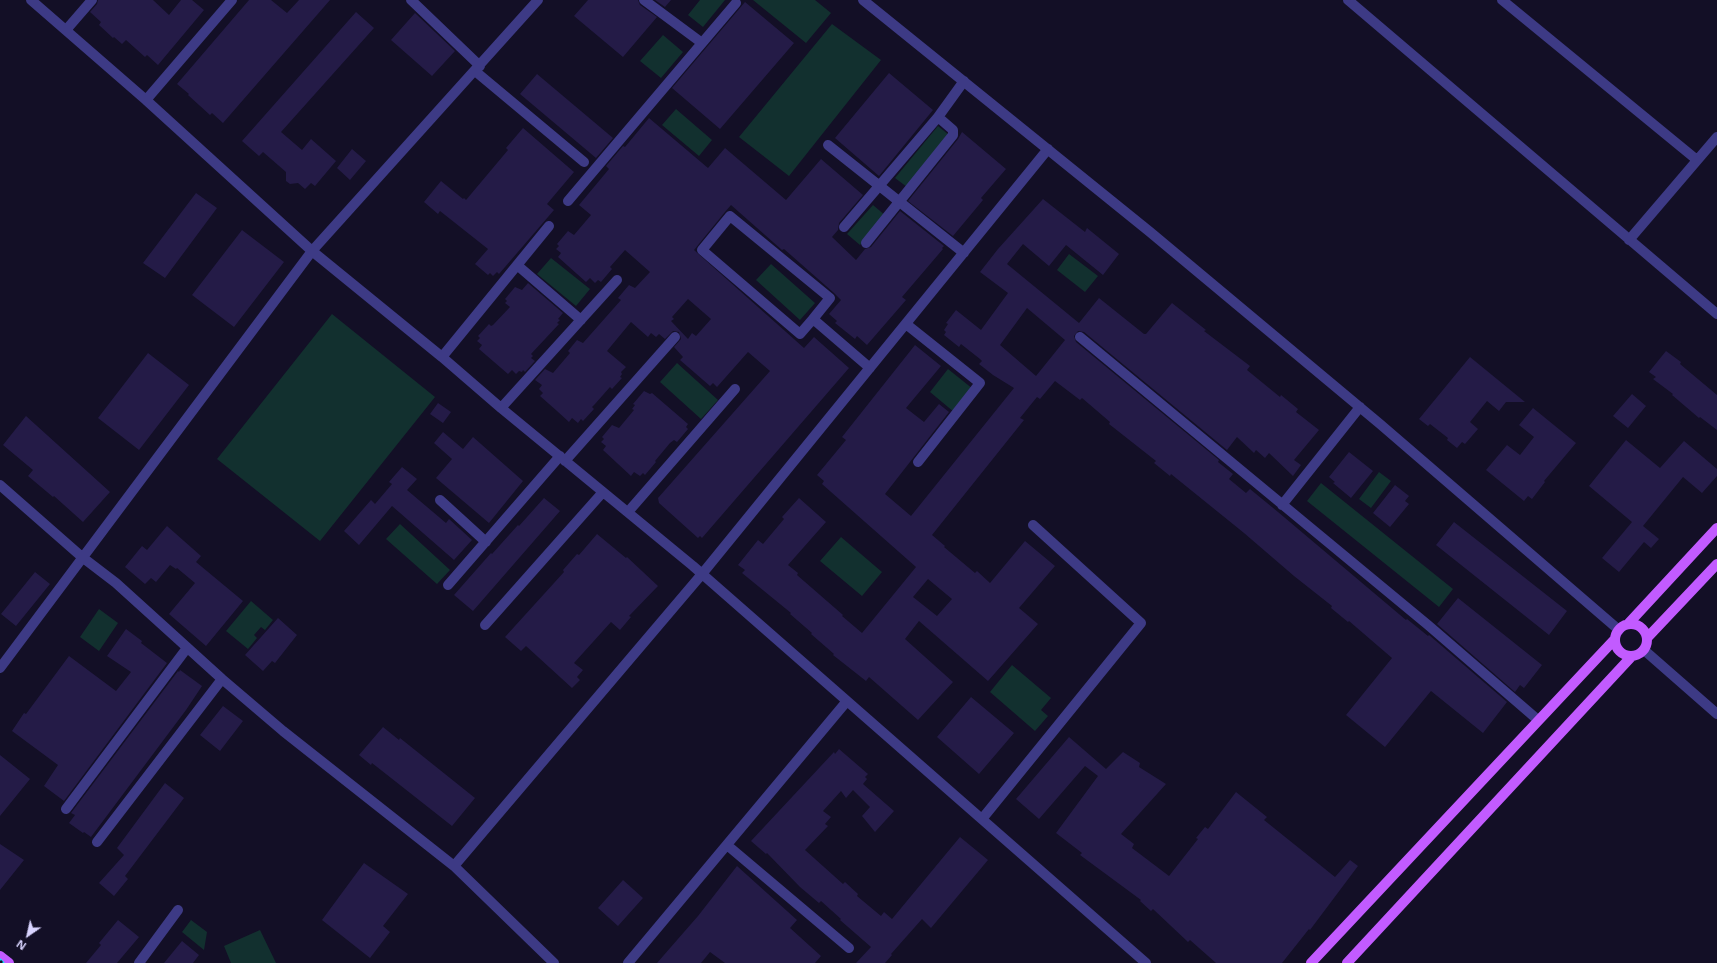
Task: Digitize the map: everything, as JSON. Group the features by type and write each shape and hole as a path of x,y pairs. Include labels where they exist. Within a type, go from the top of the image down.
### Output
{"main road":[{"path":"1311,963 1538,720 1615,640 1623,627 1717,528"},
{"path":"1647,638 1717,564"},
{"path":"1615,640 1616,645 1622,653 1632,656 1637,655 1644,650 1647,643 1647,638 1643,628 1638,625 1623,627"},
{"path":"1347,963 1632,656"},
{"path":"0,956 9,963"}],"street":[{"path":"31,0 146,100 312,251 442,357 501,408 702,574 1146,963"},
{"path":"66,30 92,0"},
{"path":"146,100 232,0"},
{"path":"411,0 478,68 584,162"},
{"path":"0,668 312,251 538,0"},
{"path":"644,0 702,43"},
{"path":"863,0 1150,232 1623,627"},
{"path":"1348,0 1717,314"},
{"path":"1508,2 1697,160"},
{"path":"568,201 736,3"},
{"path":"844,227 938,117 964,81"},
{"path":"866,243 898,201 953,135 953,130 938,117"},
{"path":"1629,240 1717,137"},
{"path":"828,145 964,253"},
{"path":"454,866 702,574 1048,149"},
{"path":"730,216 830,298 812,319 800,334 702,250 730,216"},
{"path":"442,357 549,226"},
{"path":"517,265 581,320"},
{"path":"501,408 617,280"},
{"path":"812,319 870,368"},
{"path":"906,324 980,383 918,462"},
{"path":"448,585 675,337"},
{"path":"1080,337 1428,625 1538,720"},
{"path":"628,512 735,389"},
{"path":"1282,505 1360,407"},
{"path":"0,485 82,558 116,583 187,648 283,731 454,866 554,963"},
{"path":"485,625 603,492"},
{"path":"440,500 486,542"},
{"path":"982,819 1141,623 1033,525"},
{"path":"66,809 187,648"},
{"path":"1644,650 1717,714"},
{"path":"97,842 222,679"},
{"path":"628,963 847,701"},
{"path":"727,845 848,948"},
{"path":"139,963 178,910"}],"green space":[{"path":"700,0 725,0 703,27 688,15"},
{"path":"753,0 815,0 831,13 806,43"},
{"path":"832,24 881,60 789,176 739,137"},
{"path":"663,35 683,52 661,78 640,61"},
{"path":"676,109 712,140 699,156 662,125"},
{"path":"938,126 949,135 907,187 895,178"},
{"path":"873,205 886,216 860,245 847,234"},
{"path":"1069,254 1098,276 1085,292 1057,270"},
{"path":"551,258 590,289 576,306 537,274"},
{"path":"771,264 815,303 800,320 756,280"},
{"path":"332,314 435,397 320,541 217,459"},
{"path":"677,363 718,400 701,419 660,382"},
{"path":"948,369 973,389 954,412 930,392"},
{"path":"1379,472 1391,481 1371,508 1359,499"},
{"path":"1321,483 1453,589 1439,607 1307,501"},
{"path":"400,524 450,570 437,584 386,539"},
{"path":"841,537 882,572 862,596 820,561"},
{"path":"251,601 273,620 265,630 261,627 254,635 257,638 248,649 226,631"},
{"path":"99,609 118,623 99,651 80,637"},
{"path":"1012,665 1051,698 1041,710 1048,716 1035,731 990,692"},
{"path":"191,920 207,932 204,950 182,932"},
{"path":"260,930 276,963 231,963 224,946"}],"building":[{"path":"98,0 153,0 169,15 181,0 192,0 204,10 158,65 147,55 145,57 126,40 122,44 114,37 113,38 99,25 101,22 90,12 97,4"},
{"path":"249,0 271,0 287,13 299,0 330,0 223,123 212,113 210,115 177,84"},
{"path":"588,0 638,0 640,5 657,17 623,57 574,16"},
{"path":"655,0 671,0 665,7"},
{"path":"745,2 794,43 720,129 672,88"},
{"path":"356,12 374,28 281,132 302,150 311,139 336,161 315,186 311,183 305,189 298,183 290,184 286,181 286,172 263,152 259,156 242,141"},
{"path":"415,13 455,51 432,76 391,40"},
{"path":"889,73 933,110 879,176 835,138"},
{"path":"537,74 613,138 596,158 520,94"},
{"path":"649,118 708,168 725,148 786,200 821,159 863,195 839,223 838,230 832,237 856,260 865,249 871,247 900,211 944,246 902,297 906,300 867,345 857,336 855,339 835,323 837,321 829,314 841,300 834,293 731,205 725,212 694,250 804,348 814,337 849,368 702,538 700,536 698,538 659,503 658,498 770,371 748,352 717,387 713,383 710,386 680,360 683,357 674,347 681,339 679,332 673,331 665,339 659,334 656,337 651,333 648,337 631,322 607,351 626,367 621,372 622,374 620,377 622,378 612,389 610,387 592,407 594,409 583,421 581,419 578,423 572,418 569,422 540,396 543,393 539,389 542,385 535,380 545,369 553,373 570,353 568,351 577,340 583,343 621,300 618,298 629,285 635,288 650,272 625,250 610,267 612,269 601,282 598,280 595,283 590,278 586,282 558,257 561,253 556,249 559,246 557,244 568,231 574,235 591,215 579,205 609,169 606,166 623,146 625,147","holes":["688,299 711,319 696,336 692,333 688,339 671,321 674,319 672,317"]},
{"path":"523,128 574,172 547,204 554,210 499,274 497,272 493,276 490,273 488,275 475,264 488,249 440,211 438,214 424,202 441,181 466,200 508,150 506,148"},
{"path":"962,132 1006,169 981,198 983,200 953,236 908,201"},
{"path":"352,149 366,161 350,180 337,168"},
{"path":"196,193 217,208 165,278 143,263"},
{"path":"1043,199 1085,232 1087,228 1119,254 1103,275 1066,245 1049,266 1023,244 1007,264 1079,323 1099,298 1144,334 1146,334 1172,303 1206,330 1204,331 1250,366 1247,370 1280,397 1281,395 1298,409 1296,412 1319,430 1294,460 1301,465 1293,476 1269,453 1265,458 1256,450 1254,453 1237,437 1227,450 1084,332 1078,331 1074,336 1076,342 1219,460 1218,462 1233,474 1229,479 1246,493 1250,489 1406,620 1407,619 1428,636 1429,635 1507,702 1483,733 1431,691 1385,747 1346,715 1392,658 1244,533 1171,474 1170,476 1154,463 1156,461 1109,424 1110,422 1082,398 1080,400 1055,381 1040,399 1037,397 1020,418 1024,420 932,535 975,573 977,571 990,583 1025,541 1055,566 1019,608 1038,624 988,681 919,621 905,639 953,682 918,720 869,677 866,681 833,655 834,654 811,634 812,633 790,614 791,613 742,573 745,570 738,565 758,540 763,544 784,519 782,517 799,498 826,522 788,565 798,573 797,575 862,633 916,567 822,484 824,481 817,475 846,440 842,437 915,345 941,366 906,408 924,422 939,404 949,412 885,494 911,516 1014,388 979,364 982,361 961,344 959,347 944,335 946,332 944,330 948,324 946,323 956,310 981,330 1008,293 980,272 998,249","holes":["1027,308 1065,340 1036,376 1000,345","928,579 952,599 937,616 913,597"]},
{"path":"242,230 284,262 234,327 192,295"},
{"path":"528,283 563,313 558,319 560,320 557,323 559,324 531,354 533,356 531,358 535,361 525,372 523,370 522,372 519,371 516,374 512,370 508,374 479,349 482,345 477,341 480,338 478,336 489,324 491,326 493,325 510,307 505,303 507,301 505,299 515,287 522,290"},
{"path":"1666,351 1681,362 1680,364 1717,395 1717,430 1700,417 1699,418 1672,395 1673,394 1653,379 1656,377 1649,372"},
{"path":"148,353 189,385 139,450 98,418"},
{"path":"1470,357 1525,402 1506,402 1499,411 1487,401 1470,422 1478,429 1465,444 1462,442 1457,448 1447,440 1448,438 1430,424 1428,426 1419,419"},
{"path":"644,391 650,394 652,393 688,424 686,427 688,429 677,442 674,440 670,443 645,475 643,473 640,476 634,472 631,476 603,450 606,446 601,442 604,439 602,437 612,425 619,428 634,410 632,409 635,405 633,404"},
{"path":"1632,394 1646,406 1628,428 1613,416"},
{"path":"438,403 451,412 443,423 430,414"},
{"path":"1533,408 1576,443 1544,481 1545,482 1532,499 1528,496 1524,501 1486,470 1507,445 1520,455 1534,437 1519,425"},
{"path":"26,416 110,492 83,522 54,496 53,497 28,476 33,470 3,445"},
{"path":"443,432 463,449 473,437 523,481 489,523 436,478 452,459 434,443"},
{"path":"1626,440 1660,468 1684,441 1717,469 1717,476 1702,493 1683,477 1643,526 1659,539 1651,548 1644,542 1619,572 1602,558 1632,522 1589,486"},
{"path":"1349,452 1373,471 1351,498 1333,483 1335,482 1329,477"},
{"path":"402,467 417,479 407,490 446,523 449,519 472,540 454,560 392,506 359,545 344,531 371,500 375,504 392,484 389,482"},
{"path":"1395,485 1409,496 1405,501 1409,504 1390,527 1373,513"},
{"path":"544,498 560,511 473,611 454,595 491,553 492,554 518,525 519,526"},
{"path":"1454,522 1567,611 1549,635 1436,545"},
{"path":"167,526 201,556 196,562 243,601 206,646 169,614 195,583 177,568 176,569 170,565 156,582 151,578 145,584 125,567 142,546 147,550"},
{"path":"597,534 626,558 627,557 658,586 629,616 631,617 620,630 611,622 574,663 583,670 577,677 580,680 572,688 526,646 521,651 505,637 564,572 563,570 577,554 579,555"},
{"path":"35,572 50,584 16,626 1,614"},
{"path":"1458,598 1542,665 1524,688 1520,685 1515,692 1437,624"},
{"path":"278,618 297,635 275,663 272,661 263,671 245,655"},
{"path":"126,629 142,641 141,643 167,663 64,801 44,786 58,765 12,731 24,713 26,714 69,656 116,691 131,672 107,656"},
{"path":"180,670 202,686 186,710 91,837 84,832 83,833 69,823 75,815 71,813"},
{"path":"971,697 1014,733 979,774 937,737"},
{"path":"223,706 243,721 220,751 200,735"},
{"path":"383,727 399,740 400,738 475,798 452,826 372,763 371,765 359,755"},
{"path":"1069,737 1106,769 1123,752 1140,763 1139,767 1166,784 1121,834 1134,844 1132,848 1169,876 1198,839 1196,838 1205,827 1208,829 1236,792 1267,817 1264,820 1335,877 1350,860 1358,866 1310,930 1309,929 1282,963 1216,963 1190,940 1188,942 1153,909 1151,911 1140,901 1141,900 1080,855 1082,853 1056,833 1098,776 1085,766 1039,819 1016,799"},
{"path":"839,749 868,774 865,777 867,779 863,784 894,811 875,832 862,816 870,807 853,790 846,798 841,791 823,811 831,817 825,824 828,826 805,850 843,884 845,882 858,894 857,896 881,916 884,912 892,919 960,837 988,860 931,928 922,919 891,954 892,955 885,963 856,963 871,947 821,901 819,903 800,887 767,853 766,854 751,841 834,752 835,754"},
{"path":"0,755 30,779 0,816"},
{"path":"165,783 184,798 125,876 128,879 114,896 99,883 124,855 117,848"},
{"path":"0,844 24,860 0,890"},
{"path":"364,863 408,894 383,926 390,932 370,958 322,920"},
{"path":"737,866 797,920 790,928 821,956 815,963 725,963 710,952 701,963 657,963 698,916"},
{"path":"623,880 643,898 618,926 598,908"},
{"path":"118,920 139,937 117,963 86,963 101,945 99,943"},
{"path":"182,941 199,955 193,963 164,963"}]}
